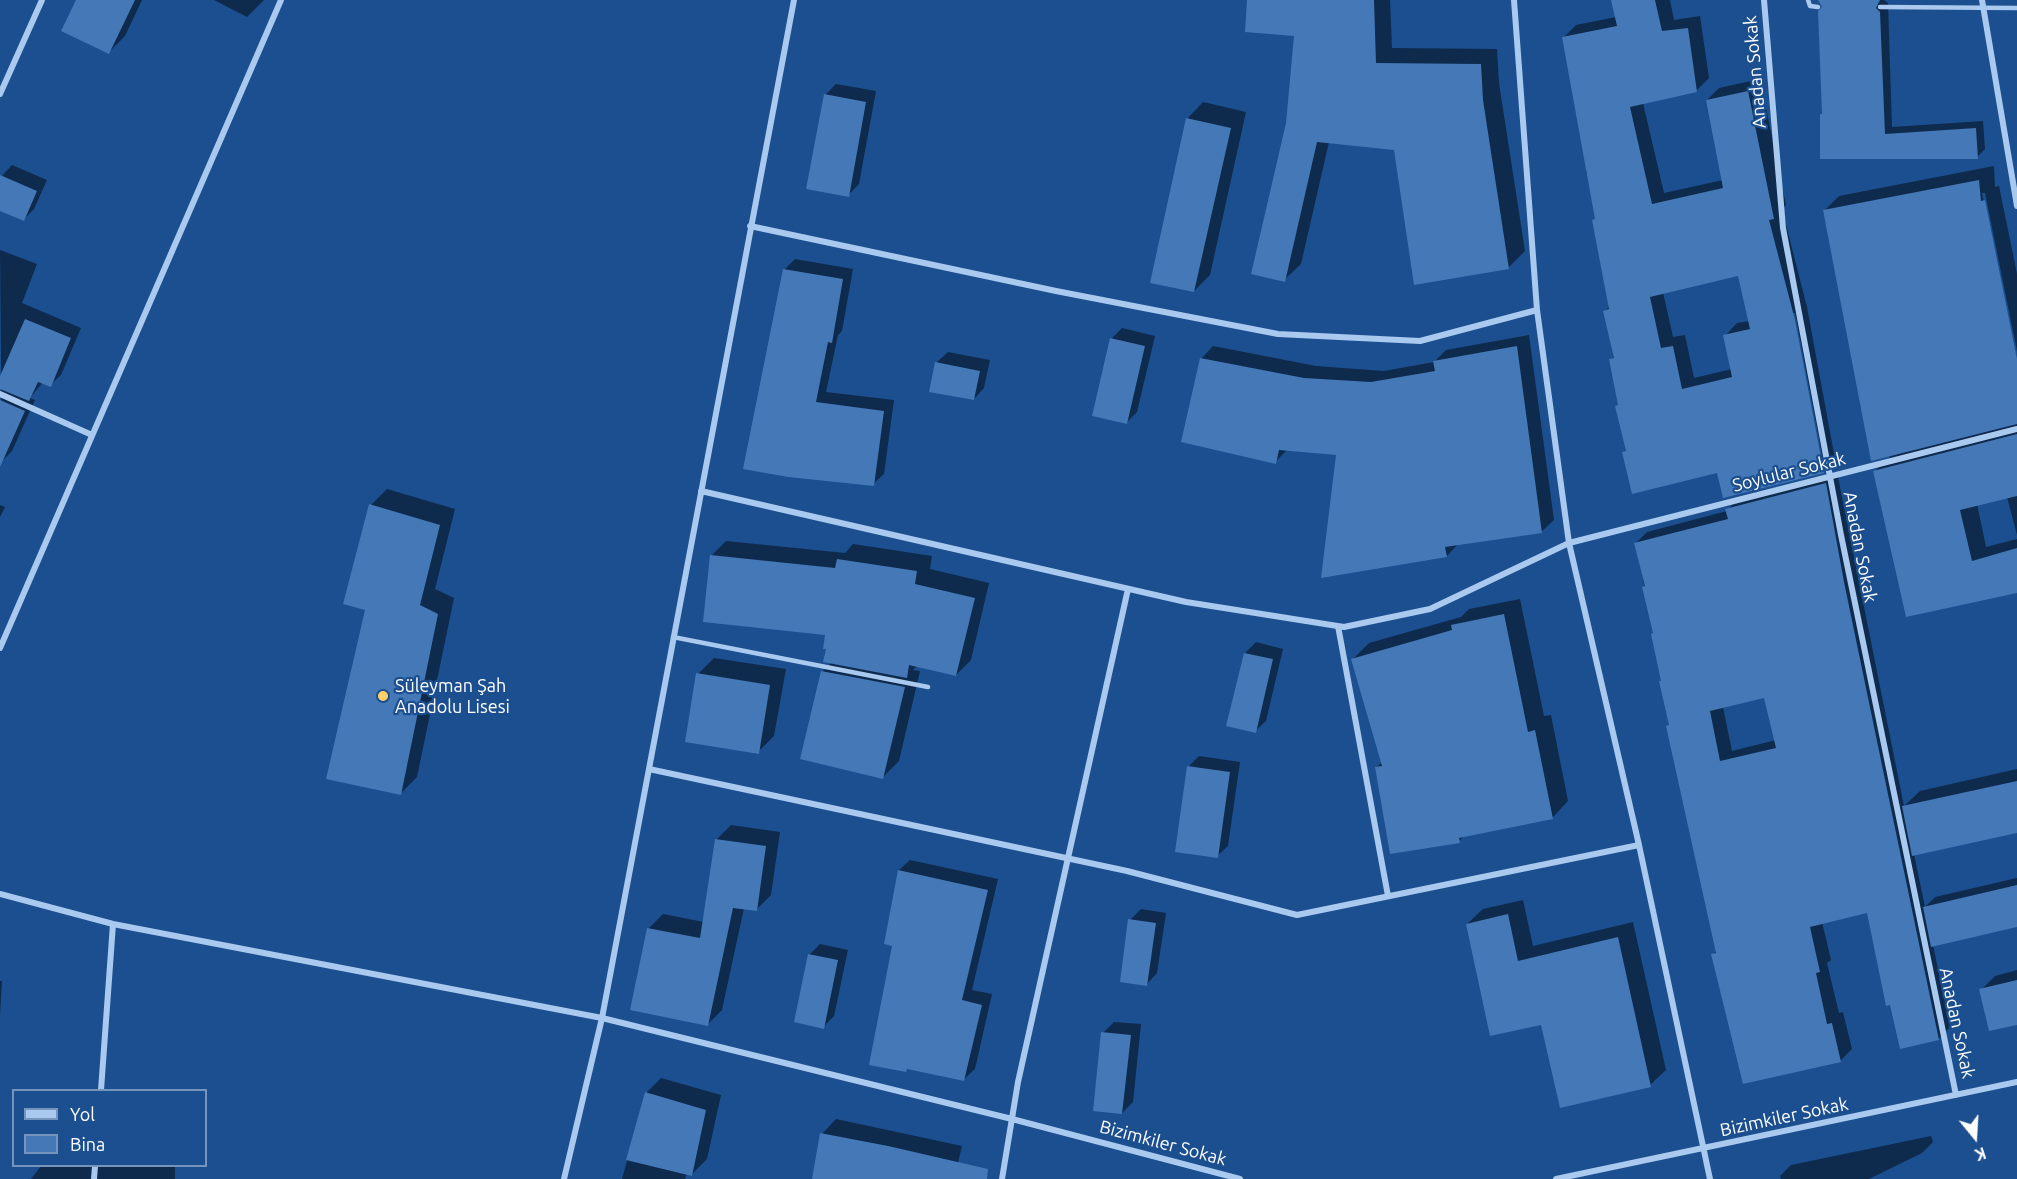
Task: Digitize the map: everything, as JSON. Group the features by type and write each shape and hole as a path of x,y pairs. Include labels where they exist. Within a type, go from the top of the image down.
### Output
{"street":[{"path":"0,94 42,0"},
{"path":"0,648 281,0"},
{"path":"564,1179 602,1018 794,0"},
{"path":"1514,0 1537,310 1569,543 1639,845 1710,1179"},
{"name":"Anadan Sokak","path":"1764,0 1783,228 1830,477 1956,1095"},
{"path":"1983,4 2017,206"},
{"path":"750,226 1056,291 1278,334 1420,341 1537,310"},
{"path":"0,394 92,435"},
{"name":"Soylular Sokak","path":"701,491 1186,602 1344,627 1430,609 1569,543 2017,429"},
{"path":"1002,1179 1012,1119 1066,858 1128,589"},
{"path":"1338,626 1388,896"},
{"path":"649,769 1066,858 1297,915 1639,845"},
{"name":"Bizimkiler Sokak","path":"0,894 113,924 602,1018 1012,1119 1240,1179"},
{"path":"101,1089 113,924"},
{"name":"Bizimkiler Sokak","path":"1556,1179 2017,1082"},
{"path":"1203,1179 1205,1170"}],"lane":[{"path":"1808,0 1810,6 1818,7"},
{"path":"1880,7 1983,4 2017,8"},
{"path":"674,637 928,687"}],"building":[{"path":"76,0 135,0 109,54 61,31"},
{"path":"1247,0 1374,0 1376,63 1481,64 1483,100 1509,269 1414,285 1394,150 1317,142 1285,282 1251,274 1286,123 1294,36 1245,32"},
{"path":"1611,0 1655,0 1662,31 1688,28 1697,92 1630,107 1652,204 1723,188 1706,100 1748,91 1774,219 1769,220 1795,320 1824,473 1723,498 1717,473 1632,494 1622,452 1626,451 1615,406 1618,405 1609,359 1614,358 1603,311 1609,309 1562,37 1617,26","holes":["1738,276 1750,329 1723,335 1732,377 1682,389 1673,346 1661,348 1650,297"]},
{"path":"1818,0 1880,0 1876,8 1880,12 1885,134 1976,128 1978,159 1820,159 1820,114 1822,114 1818,11 1822,7"},
{"path":"824,94 866,102 849,197 806,189"},
{"path":"1186,118 1231,128 1194,292 1150,283"},
{"path":"0,175 37,191 24,221 0,211"},
{"path":"1979,180 1981,201 1985,200 2017,359 2017,424 1871,461 1823,210"},
{"path":"783,269 843,279 832,343 828,342 816,402 884,411 874,486 788,477 743,469"},
{"path":"25,319 71,338 51,387 38,382 29,401 0,389 0,376"},
{"path":"1110,338 1145,346 1127,424 1092,416"},
{"path":"1517,346 1542,533 1445,547 1447,557 1321,578 1336,455 1279,450 1276,464 1181,442 1200,358 1304,378 1371,382 1435,371 1433,361"},
{"path":"935,362 980,371 974,400 929,392"},
{"path":"0,400 25,411 0,467"},
{"path":"2017,434 2017,496 1960,510 1972,561 2017,548 2017,593 1906,617 1873,471"},
{"path":"1826,483 1844,582 1939,1040 1900,1049 1890,1005 1886,1006 1867,913 1810,927 1820,972 1816,973 1827,1024 1832,1023 1841,1062 1743,1084 1711,954 1716,953 1666,726 1669,725 1659,681 1661,681 1651,634 1653,633 1642,587 1645,586 1634,543 1728,519 1725,509","holes":["1764,698 1776,748 1720,761 1710,711"]},
{"name":"Süleyman Şah Anadolu Lisesi","path":"369,504 440,525 420,605 438,614 401,795 326,779 365,610 343,604"},
{"path":"710,555 835,568 837,559 917,571 915,584 975,598 956,676 909,665 907,678 823,662 826,649 823,649 825,635 703,622"},
{"path":"1504,614 1528,732 1535,730 1553,819 1459,838 1460,843 1390,854 1375,767 1382,766 1351,659 1452,630 1451,625"},
{"path":"1244,653 1273,659 1256,733 1226,726"},
{"path":"821,671 905,687 883,779 800,759"},
{"path":"696,673 770,685 759,754 685,742"},
{"path":"1187,766 1230,772 1218,858 1175,852"},
{"path":"2017,781 2017,833 1912,856 1902,806"},
{"path":"715,839 766,846 757,911 733,908 708,1026 630,1010 647,928 700,938"},
{"path":"898,870 988,890 962,1000 982,1005 964,1081 907,1069 906,1072 869,1065 892,946 884,944"},
{"path":"2017,885 2017,927 1931,947 1923,907"},
{"path":"1508,914 1518,961 1618,937 1651,1087 1560,1108 1541,1025 1490,1036 1466,924"},
{"path":"1128,919 1156,923 1147,986 1120,982"},
{"path":"808,954 838,960 824,1029 794,1022"},
{"path":"2017,980 2017,1025 1989,1031 1979,989"},
{"path":"1101,1032 1131,1035 1122,1114 1093,1111"},
{"path":"645,1092 706,1110 692,1176 626,1160"},
{"path":"820,1133 988,1169 987,1179 812,1179"}],"place":[{"name":"Süleyman Şah Anadolu Lisesi","path":"383,696"}]}
